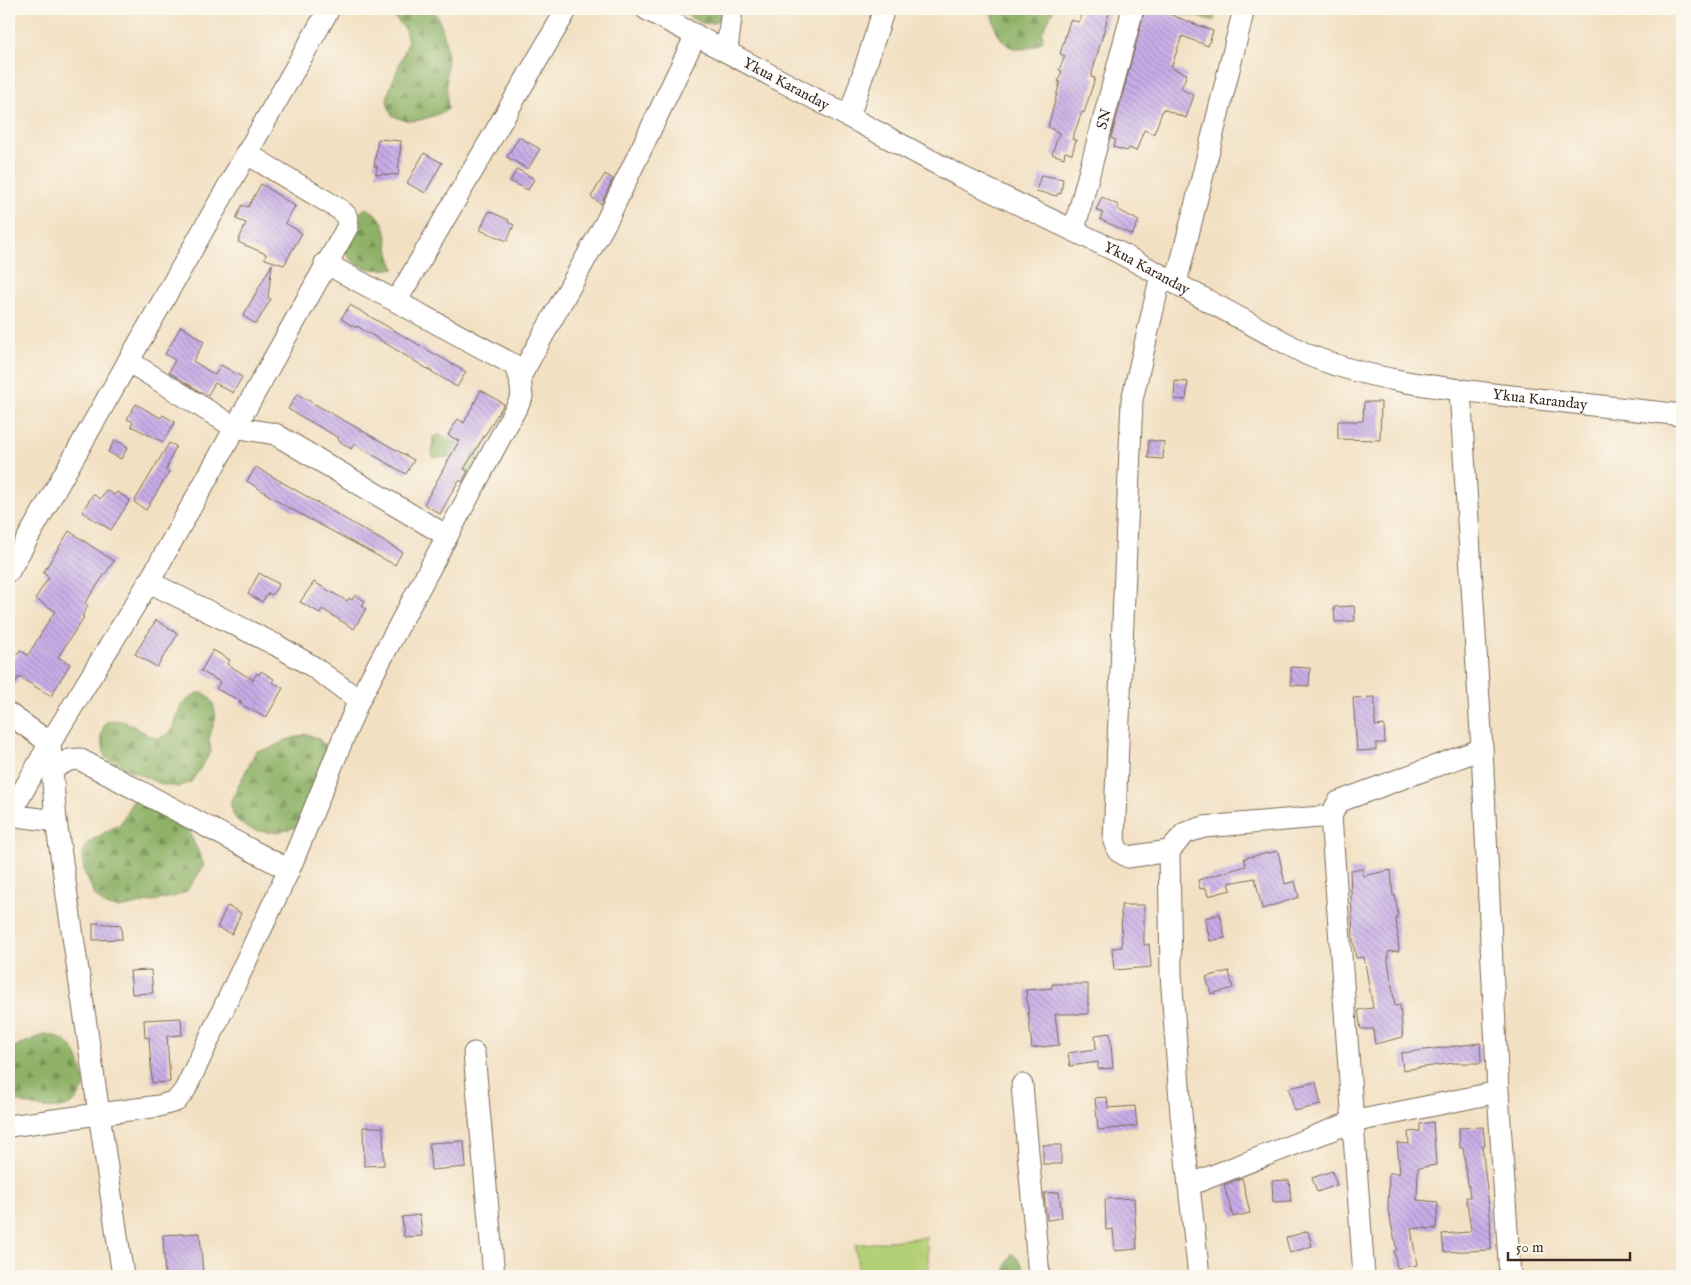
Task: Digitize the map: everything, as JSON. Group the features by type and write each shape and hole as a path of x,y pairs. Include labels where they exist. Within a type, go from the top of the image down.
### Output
{"street":[{"path":"9,571 329,9"},
{"path":"397,300 567,9"},
{"name":"Ykua Karanday","path":"646,9 727,50 960,176 1074,230 1306,354 1325,362 1354,372 1460,390 1682,415"},
{"path":"727,50 732,9"},
{"path":"849,117 884,9"},
{"name":"SN","path":"1074,230 1133,9"},
{"path":"1244,9 1168,279 1141,354 1132,400 1114,841 1118,851 1128,857 1169,851 1185,833 1204,827 1331,816"},
{"path":"520,377 608,220 696,35"},
{"path":"56,821 9,816 50,743 149,582 234,427 251,401 325,263 348,226 346,215 246,153"},
{"path":"9,1126 159,1106 176,1101 185,1090 289,870 359,700 522,397 520,377 514,365 397,300 325,263"},
{"path":"128,361 234,427 274,434 447,536"},
{"path":"1460,390 1482,749 1498,1092 1510,1276"},
{"path":"251,401 274,434"},
{"path":"149,582 276,645 312,666 359,700"},
{"path":"9,714 50,743 54,768 56,821 123,1276"},
{"path":"1364,1276 1331,816 1338,802 1482,749"},
{"path":"54,768 69,760 79,759 289,870"},
{"path":"1169,851 1171,974 1189,1185 1199,1276"},
{"path":"474,1053 494,1276"},
{"path":"1022,1085 1039,1276"},
{"path":"1189,1185 1352,1122 1498,1092"}],"green space":[{"path":"386,9 433,9 440,22 446,46 448,109 445,111 424,119 411,121 391,114 387,101 388,94 408,42 405,29"},
{"path":"677,9 726,9 716,22 710,24 697,21"},
{"path":"990,9 1054,9 1042,33 1043,41 1033,47 1021,49 1014,48 1003,41 996,29"},
{"path":"1181,9 1211,9 1215,19 1210,21 1184,15"},
{"path":"366,208 381,220 385,227 391,260 395,268 380,270 366,268 354,261 345,250 355,220"},
{"path":"440,435 475,451 484,446 470,474 453,458 432,457 433,437"},
{"path":"197,693 204,693 209,697 213,703 216,717 209,738 211,752 191,782 178,787 164,785 117,765 105,757 101,736 105,723 114,720 122,721 149,736 162,737 170,732 182,705"},
{"path":"307,734 319,739 330,750 297,826 288,830 266,832 245,826 237,820 232,811 231,800 256,751 269,749 286,740"},
{"path":"143,791 186,826 204,866 186,892 173,897 119,908 106,906 95,896 84,871 82,856 87,843 121,823 133,800"},
{"path":"46,1034 64,1040 75,1052 81,1067 85,1086 74,1102 60,1108 42,1108 9,1099 9,1049"},
{"path":"926,1237 930,1276 859,1276 855,1245"},
{"path":"1012,1253 1021,1263 1028,1276 1004,1276 1006,1265"}],"building":[{"path":"1083,9 1110,9 1091,77 1095,78 1084,113 1082,112 1072,139 1076,140 1072,154 1065,152 1064,158 1052,154 1059,133 1048,127 1060,82 1058,82 1062,71 1059,70 1065,56 1060,54 1070,20 1079,22"},
{"path":"1145,9 1171,9 1169,14 1213,31 1208,46 1182,36 1171,68 1187,74 1181,89 1194,95 1186,118 1163,109 1154,134 1144,130 1136,151 1129,148 1127,151 1113,147 1116,140 1111,138"},
{"path":"519,137 540,149 528,169 507,157"},
{"path":"378,139 401,141 398,175 376,174 377,166 374,166"},
{"path":"424,153 442,163 425,193 407,183"},
{"path":"517,169 534,179 528,190 510,181"},
{"path":"605,174 613,179 601,204 591,197"},
{"path":"1041,175 1063,179 1061,194 1058,193 1057,196 1036,191"},
{"path":"261,184 295,206 285,223 302,233 284,265 265,259 266,254 238,242 246,223 236,219 242,205 248,207"},
{"path":"1102,197 1118,205 1117,209 1139,221 1132,235 1100,219 1103,213 1096,210"},
{"path":"489,211 509,220 508,222 514,225 507,241 480,230"},
{"path":"272,264 268,297 271,299 256,324 243,316"},
{"path":"350,305 466,372 457,387 357,326 356,328 341,319"},
{"path":"181,326 204,342 193,361 215,375 221,365 242,377 233,393 215,383 207,396 169,372 175,360 165,354"},
{"path":"1175,381 1188,382 1186,400 1174,399"},
{"path":"481,390 504,404 464,469 468,471 462,482 459,480 440,514 424,504 459,441 448,435 458,419 464,423"},
{"path":"297,394 414,460 406,474 354,444 351,449 338,440 339,438 288,409"},
{"path":"1364,402 1381,402 1380,440 1338,439 1338,421 1363,421"},
{"path":"136,404 161,418 163,415 175,422 163,442 131,426 133,422 127,419"},
{"path":"115,440 128,447 121,459 108,452"},
{"path":"1149,440 1164,442 1163,459 1148,458"},
{"path":"169,443 176,446 166,470 169,472 146,510 134,502"},
{"path":"256,467 402,552 395,565 287,507 247,481"},
{"path":"106,490 115,495 117,492 130,500 111,530 82,512 93,494 100,499"},
{"path":"69,531 114,561 85,603 88,606 82,616 84,617 58,657 70,664 51,696 19,677 9,694 9,667 20,650 28,655 55,611 35,599 49,577 43,573"},
{"path":"259,573 279,584 272,595 268,593 262,602 248,594"},
{"path":"314,582 347,601 349,598 352,600 355,595 365,601 362,606 366,609 354,629 322,609 320,613 300,602"},
{"path":"1354,606 1355,621 1335,622 1334,607"},
{"path":"156,620 178,634 157,667 135,654"},
{"path":"213,650 230,660 227,664 253,680 257,673 259,675 261,671 274,679 272,682 283,688 266,718 239,703 241,701 216,689 220,682 201,671"},
{"path":"1291,667 1310,668 1309,686 1291,685"},
{"path":"1375,697 1375,726 1384,725 1385,743 1376,743 1376,750 1357,751 1353,698"},
{"path":"1278,851 1285,884 1295,881 1299,897 1262,909 1255,878 1229,883 1231,890 1208,896 1206,888 1200,889 1198,880 1246,866 1244,858"},
{"path":"1363,869 1363,876 1391,870 1393,896 1395,895 1398,915 1396,919 1399,951 1388,952 1388,960 1395,1006 1400,1005 1403,1037 1375,1044 1373,1029 1361,1029 1358,1010 1373,1008 1364,957 1356,958 1353,939 1350,870"},
{"path":"1121,905 1144,905 1144,945 1149,944 1151,967 1114,970 1112,948 1122,947"},
{"path":"227,906 241,913 232,934 217,928"},
{"path":"1220,914 1225,938 1210,941 1205,918"},
{"path":"93,923 121,925 122,939 93,940"},
{"path":"151,970 153,993 132,994 130,971"},
{"path":"1229,971 1233,988 1211,994 1206,977"},
{"path":"1052,984 1088,984 1088,1014 1055,1014 1059,1045 1032,1048 1026,990 1052,988"},
{"path":"181,1018 182,1035 167,1036 170,1082 152,1083 149,1037 145,1038 144,1020"},
{"path":"1110,1033 1113,1068 1098,1069 1098,1062 1070,1066 1068,1053 1096,1049 1095,1035"},
{"path":"1480,1043 1481,1063 1454,1063 1403,1070 1401,1053"},
{"path":"1316,1082 1321,1105 1294,1111 1289,1088"},
{"path":"1107,1097 1108,1108 1135,1106 1137,1126 1098,1130 1095,1098"},
{"path":"1433,1122 1436,1165 1418,1168 1417,1200 1438,1202 1436,1229 1411,1228 1417,1265 1397,1268 1394,1251 1397,1250 1388,1210 1389,1173 1400,1173 1397,1143 1409,1144 1408,1132 1420,1131 1420,1124"},
{"path":"363,1127 383,1127 384,1165 364,1166"},
{"path":"1483,1127 1485,1146 1482,1147 1490,1215 1491,1250 1444,1252 1442,1234 1469,1232 1471,1229 1466,1197 1470,1197 1463,1148 1460,1148 1459,1128"},
{"path":"464,1141 466,1167 431,1170 429,1143"},
{"path":"1043,1145 1061,1145 1061,1164 1043,1164"},
{"path":"1332,1171 1337,1185 1317,1192 1312,1178"},
{"path":"1242,1178 1250,1213 1233,1217 1224,1185"},
{"path":"1289,1180 1291,1201 1273,1202 1272,1181"},
{"path":"1059,1192 1062,1218 1047,1220 1044,1193"},
{"path":"1134,1198 1137,1249 1115,1251 1113,1229 1106,1230 1105,1199"},
{"path":"420,1215 422,1236 404,1237 402,1217"},
{"path":"1308,1231 1312,1246 1290,1253 1286,1238"},
{"path":"200,1233 203,1276 165,1276 163,1235"}]}
